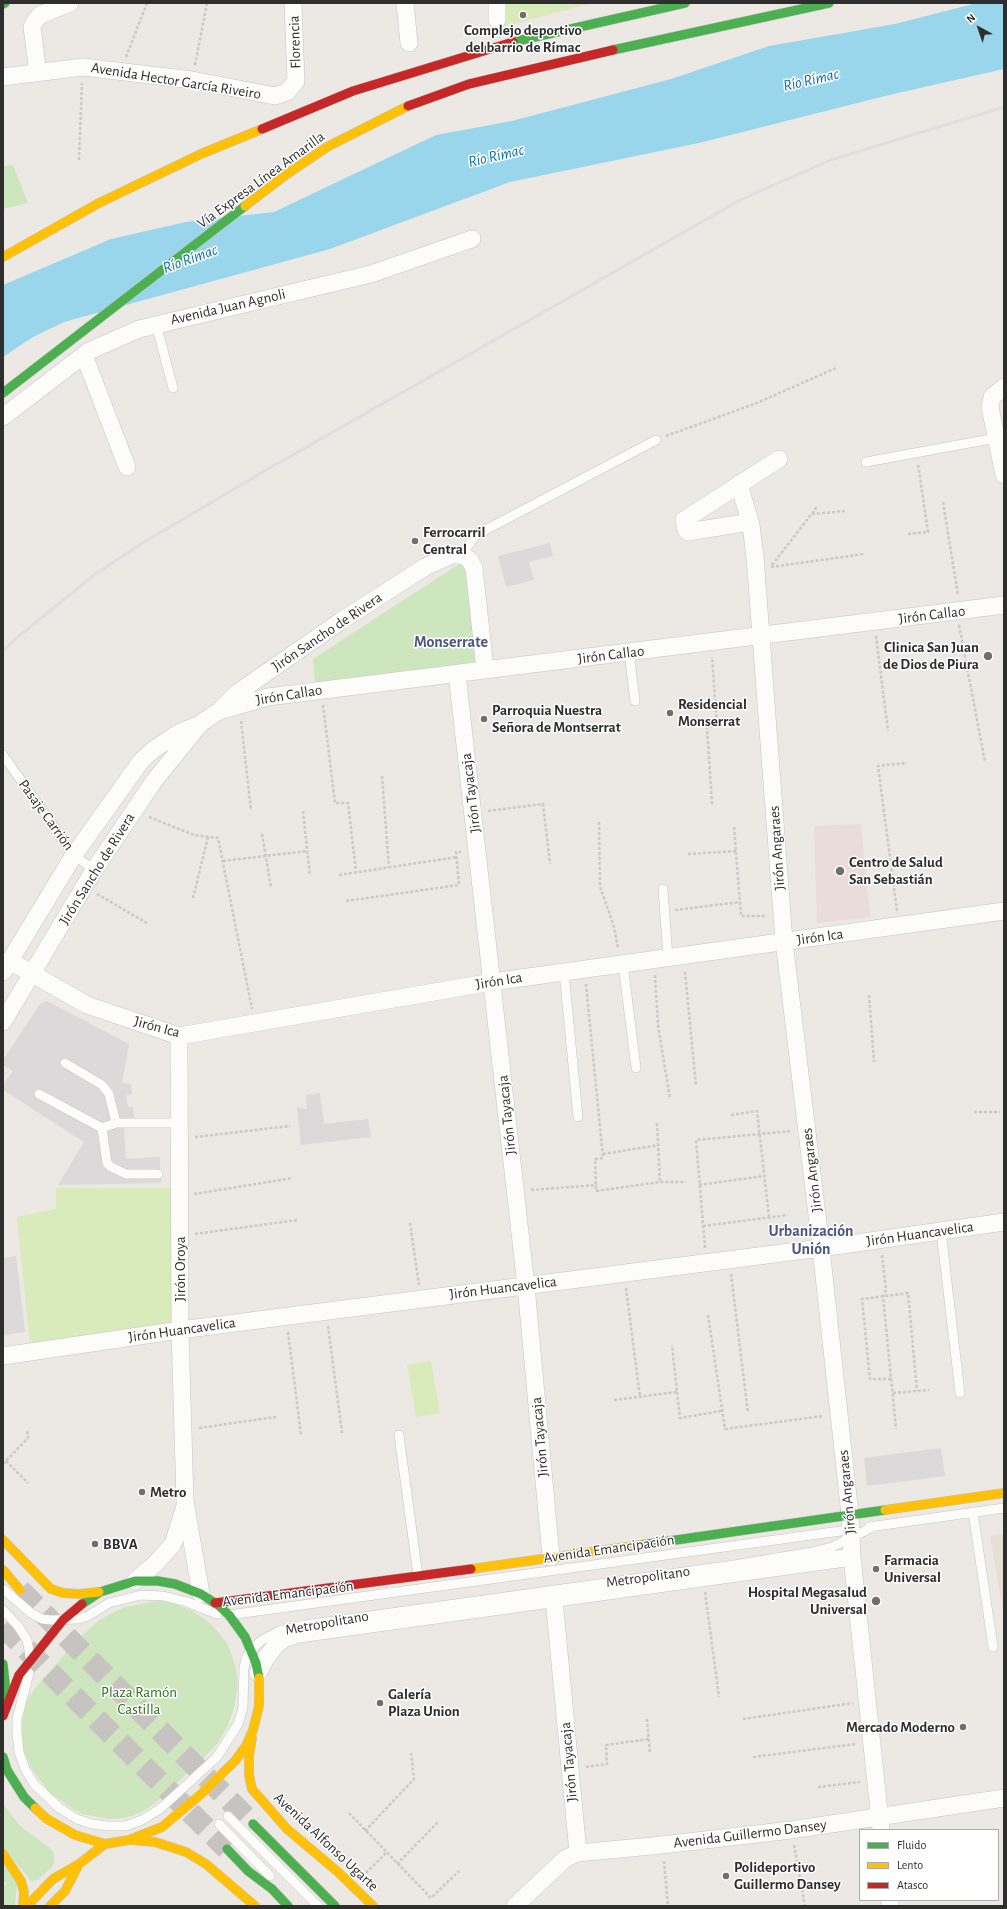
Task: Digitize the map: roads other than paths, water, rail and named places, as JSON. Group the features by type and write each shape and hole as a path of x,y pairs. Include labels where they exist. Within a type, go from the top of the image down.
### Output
{"main road":[{"name":"Vía Expresa Línea Amarilla","path":"3,257 100,203 200,154 354,90 518,40 685,3"},
{"name":"Vía Expresa Línea Amarilla","path":"3,393 287,174 328,147 401,109 469,84 510,73 829,3"},
{"name":"Avenida Emancipación","path":"215,1603 300,1593 551,1557 851,1527 1004,1493"},
{"path":"3,1540 51,1588 63,1593 74,1594 100,1592 135,1581 158,1581 175,1584 200,1594 215,1603 229,1615 238,1626 251,1650 260,1682 259,1706 253,1730 246,1746 235,1761 200,1795 162,1827 129,1840 105,1844 75,1835 47,1819 24,1797 7,1770 3,1757"},
{"path":"3,1570 20,1590"},
{"path":"3,1716 7,1702 19,1675 63,1620 100,1592"},
{"path":"3,1664 7,1702"},
{"name":"Avenida Alfonso Ugarte","path":"253,1730 248,1756 249,1775 252,1789 287,1829 353,1886 373,1906"},
{"path":"253,1824 335,1906"},
{"path":"129,1840 155,1842 186,1852 206,1864 255,1906"},
{"path":"27,1906 53,1879 80,1864 105,1844"},
{"path":"274,1845 339,1897"},
{"path":"227,1849 248,1871 272,1889 288,1906"},
{"path":"3,1854 21,1881 24,1892 23,1906"},
{"path":"50,1906 65,1891 80,1864"},
{"path":"248,1871 262,1894"}],"street":[{"path":"38,73 32,27 40,15 70,3"},
{"name":"Florencia","path":"293,3 296,81"},
{"path":"405,3 409,43"},
{"path":"497,3 497,20"},
{"name":"Avenida Hector García Riveiro","path":"3,77 83,66 192,80 275,96 287,92 296,81"},
{"name":"Avenida Juan Agnoli","path":"3,416 89,350 139,329 371,274 472,239"},
{"path":"84,354 127,467"},
{"path":"998,392 990,407 1004,476"},
{"path":"750,522 688,532 686,530 684,520 779,459"},
{"name":"Jirón Angaraes","path":"739,484 750,522 755,557 784,942 821,1248 851,1527 852,1557 880,1824"},
{"path":"461,555 469,559 474,568 485,669"},
{"name":"Jirón Sancho de Rivera","path":"6,966 74,855 146,755 178,733 201,723 218,711 237,693 341,621 442,558 461,555"},
{"name":"Jirón Callao","path":"218,711 268,697 457,674 485,669 762,637 1004,605"},
{"name":"Jirón Tayacaja","path":"457,674 526,1286 551,1557"},
{"name":"Jirón Sancho de Rivera","path":"3,1022 84,886 133,810 174,754 201,723"},
{"name":"Jirón Ica","path":"6,966 32,974 87,1005 180,1036 492,982 1004,911"},
{"name":"Jirón Oroya","path":"180,1036 180,1330 185,1502 200,1594"},
{"name":"Jirón Huancavelica","path":"3,1356 180,1330 821,1248 1004,1222"},
{"name":"Jirón Oroya","path":"135,1581 155,1564 173,1544 183,1517 185,1502"},
{"path":"258,1673 272,1649 284,1639 293,1635 852,1557"},
{"name":"Jirón Tayacaja","path":"554,1599 578,1853"},
{"name":"Avenida Guillermo Dansey","path":"515,1906 566,1858 578,1853 791,1830 880,1824 1004,1798"}],"lane":[{"path":"156,324 173,388"},
{"path":"866,462 996,438"},
{"path":"461,555 476,535 656,440"},
{"path":"629,652 635,701"},
{"name":"Pasaje Carrión","path":"3,755 74,855 94,870"},
{"path":"663,889 669,957"},
{"path":"622,964 636,1068"},
{"path":"564,972 578,1117"},
{"path":"65,1064 102,1085 109,1094 116,1123"},
{"path":"38,1094 102,1128 116,1123 179,1131"},
{"path":"102,1128 107,1163 110,1167 126,1174 158,1174"},
{"path":"942,1231 960,1393"},
{"path":"400,1435 418,1576"},
{"name":"Metropolitano","path":"3,1589 31,1613 42,1619 63,1620 88,1616 109,1603 141,1595 164,1596 187,1602 213,1613 229,1615 851,1527 875,1526 1004,1508"},
{"path":"973,1512 993,1647"},
{"name":"Metropolitano","path":"251,1650 262,1640 280,1631 293,1627 734,1565 812,1552 832,1547 851,1527"},
{"path":"3,1610 18,1626 27,1640 30,1661 26,1688 17,1719 19,1752 25,1769 34,1784 59,1808 77,1819 92,1824 126,1826 142,1820 160,1809 217,1756 238,1724 243,1708 244,1668 251,1650"},
{"path":"228,1816 318,1906"},
{"path":"219,1824 299,1906"}],"water":[{"name":"Río Rímac","path":"977,3 1004,3 1004,69 889,95 699,143 510,182 330,249 64,322 33,337 3,357 3,285 111,239 186,222 274,212 436,135 512,121 671,79 769,46 895,24"}],"tunnel":[{"path":"20,1590 253,1824"},
{"path":"3,1626 227,1849"}],"railway":[{"path":"3,651 13,641 94,575 141,544 261,473 742,199 831,160 1004,107"}],"place":[{"name":"Complejo deportivo del barrio de Rímac","path":"523,15"},
{"name":"Ferrocarril Central","path":"415,541"},
{"name":"Clinica San Juan de Dios de Piura","path":"988,656"},
{"name":"Residencial Monserrat","path":"670,713"},
{"name":"Parroquia Nuestra Señora de Montserrat","path":"484,719"},
{"name":"Centro de Salud San Sebastián","path":"840,871"},
{"name":"Metro","path":"142,1492"},
{"name":"BBVA","path":"95,1544"},
{"name":"Farmacia Universal","path":"876,1569"},
{"name":"Hospital Megasalud Universal","path":"876,1601"},
{"name":"Galería Plaza Union","path":"380,1703"},
{"name":"Mercado Moderno","path":"963,1727"},
{"name":"Polideportivo Guillermo Dansey","path":"726,1876"}],"district":[{"name":"Monserrate","path":"451,642"},
{"name":"Urbanización Unión","path":"811,1240"}],"park label":[{"name":"Plaza Ramón Castilla","path":"139,1700"}]}
